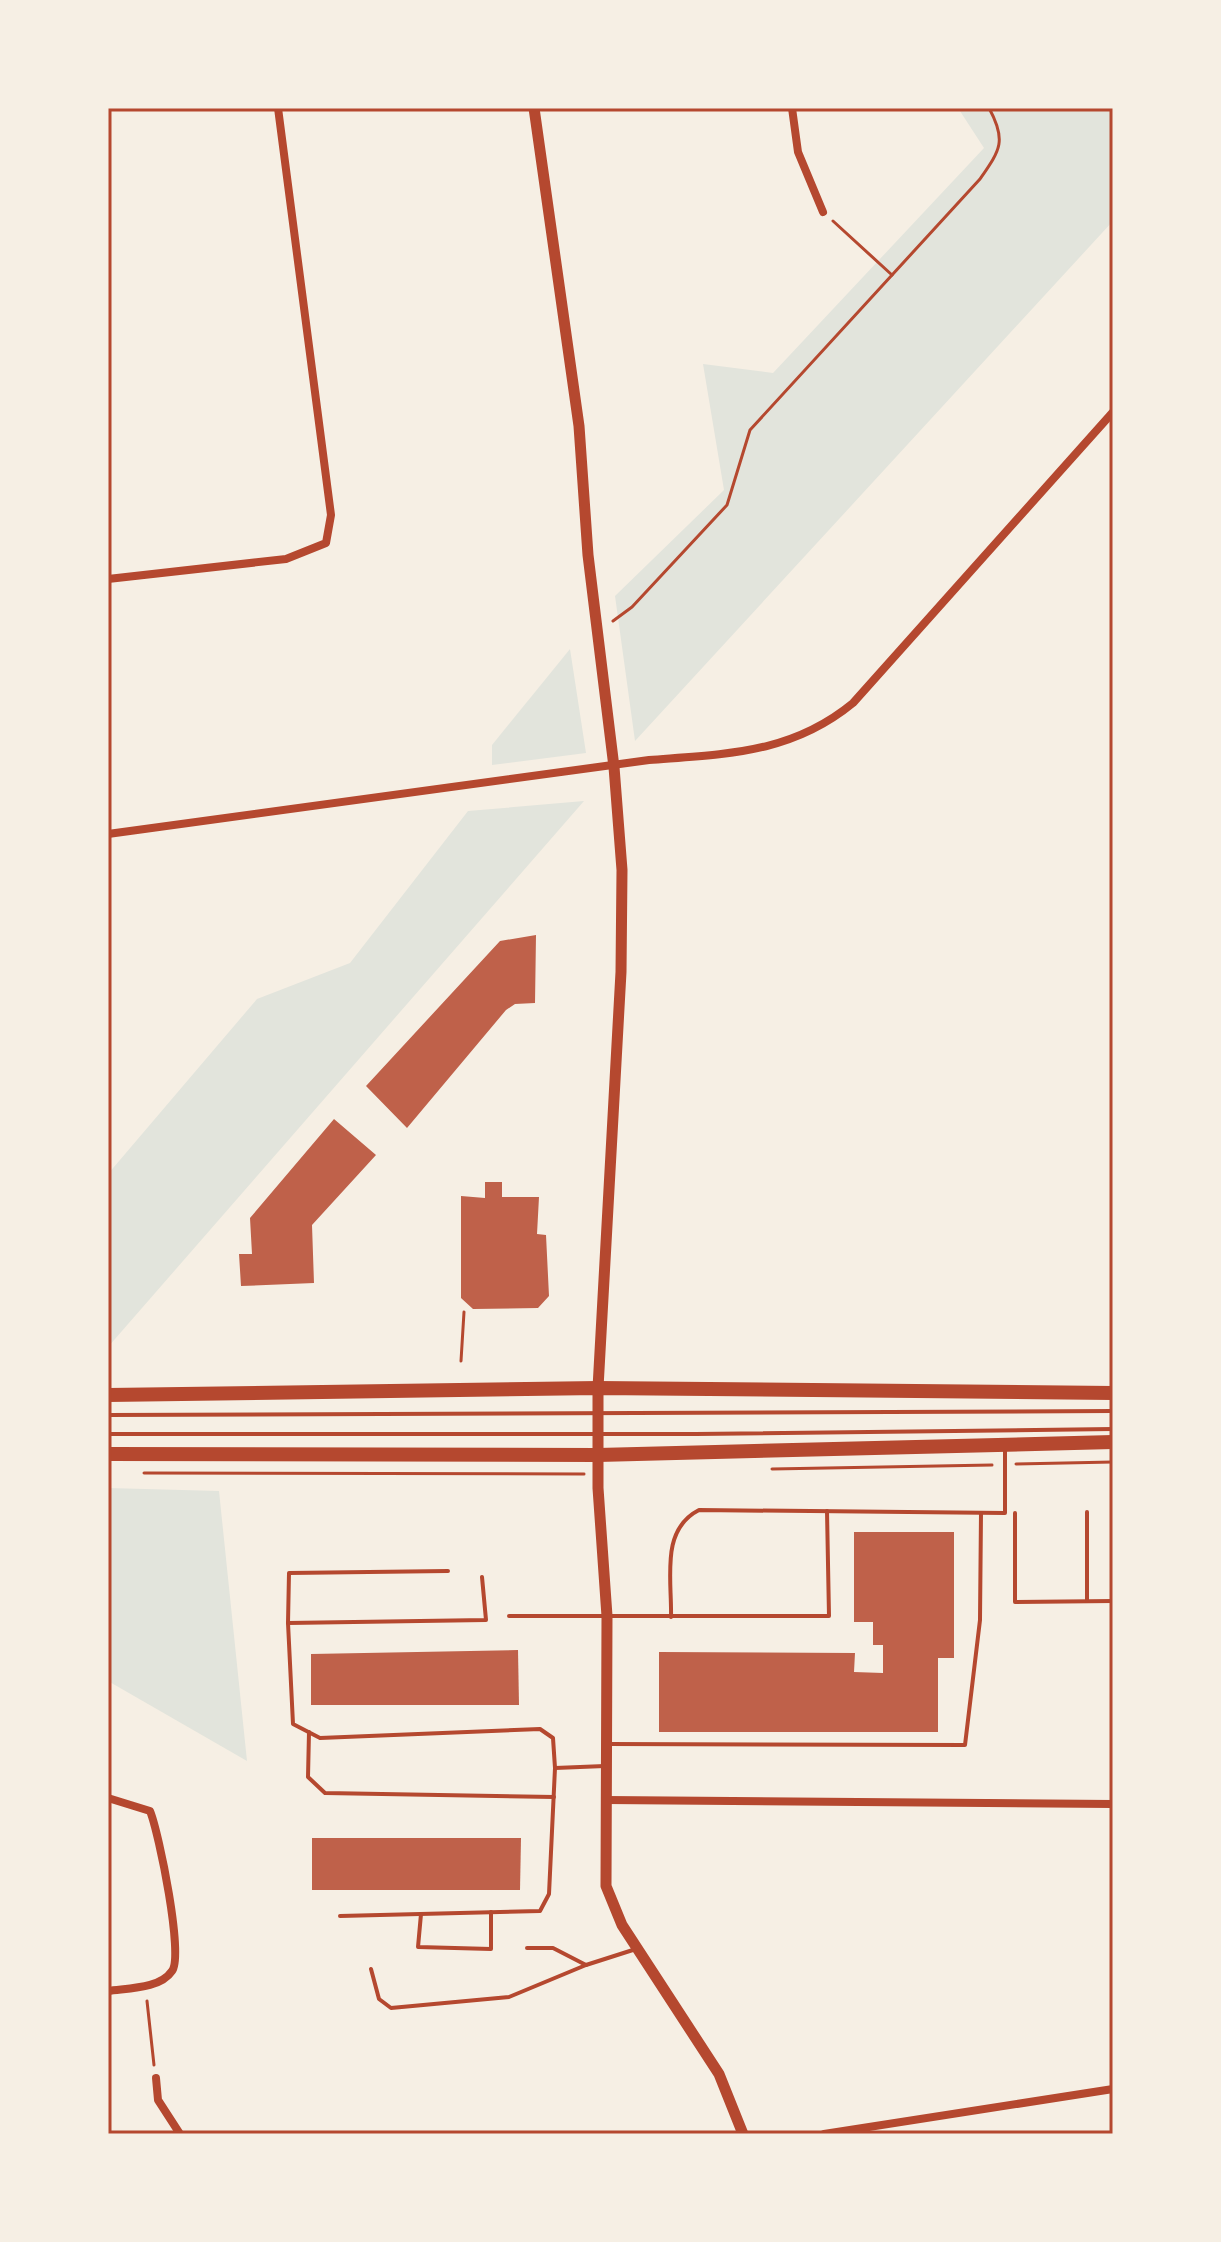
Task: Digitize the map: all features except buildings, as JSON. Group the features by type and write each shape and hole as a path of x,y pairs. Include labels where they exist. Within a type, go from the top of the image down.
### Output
{"main road":[{"path":"108,1395 598,1388 1113,1393"},
{"path":"108,1454 598,1455 1113,1442"}],"street":[{"path":"108,579 286,559 326,543 331,515 278,108"},
{"path":"534,108 579,426 622,870 621,972 598,1388 598,1455 607,1616 606,1886 638,1949 719,2074 743,2134"},
{"path":"792,108 798,152 823,212"},
{"path":"108,834 770,747 827,724 853,703 1113,412"},
{"path":"108,1798 150,1811 159,1836 178,1954 171,1973 158,1983 108,1991"},
{"path":"606,1800 1113,1804"},
{"path":"156,2078 158,2100 180,2134"},
{"path":"824,2134 1113,2089"}],"lane":[{"path":"108,1415 1113,1411"},
{"path":"108,1434 1113,1429"},
{"path":"671,1617 671,1543 678,1526 689,1515 699,1510 1005,1513 1005,1444"},
{"path":"509,1616 829,1616 827,1511"},
{"path":"1087,1512 1087,1601"},
{"path":"606,1744 965,1745 980,1620 981,1513"},
{"path":"1015,1513 1015,1602 1113,1601"},
{"path":"340,1916 540,1911 549,1894 555,1768 553,1738 540,1729 320,1738 293,1724 289,1573 448,1571"},
{"path":"288,1623 486,1620 482,1577"},
{"path":"309,1732 308,1777 325,1793 554,1797"},
{"path":"555,1768 606,1766"},
{"path":"421,1914 418,1947 491,1949 491,1912"},
{"path":"527,1948 553,1948 586,1965"},
{"path":"371,1969 379,1999 391,2008 509,1997 586,1965 638,1949"}],"path":[{"path":"597,633 632,607 727,505 750,430 980,179 999,152 1000,128 989,108"},
{"path":"823,212 892,275"},
{"path":"461,1361 464,1312"},
{"path":"773,1469 1113,1462"},
{"path":"140,1473 524,1476"},
{"path":"145,1985 156,2078"}],"shaded area":[{"path":"958,108 1113,108 1113,221 635,741 615,596 724,490 703,364 773,373 984,148"},
{"path":"570,649 586,753 492,765 492,745"},
{"path":"584,801 108,1347 108,1174 257,999 350,963 468,811"},
{"path":"108,1488 219,1491 247,1761 108,1681"}]}
